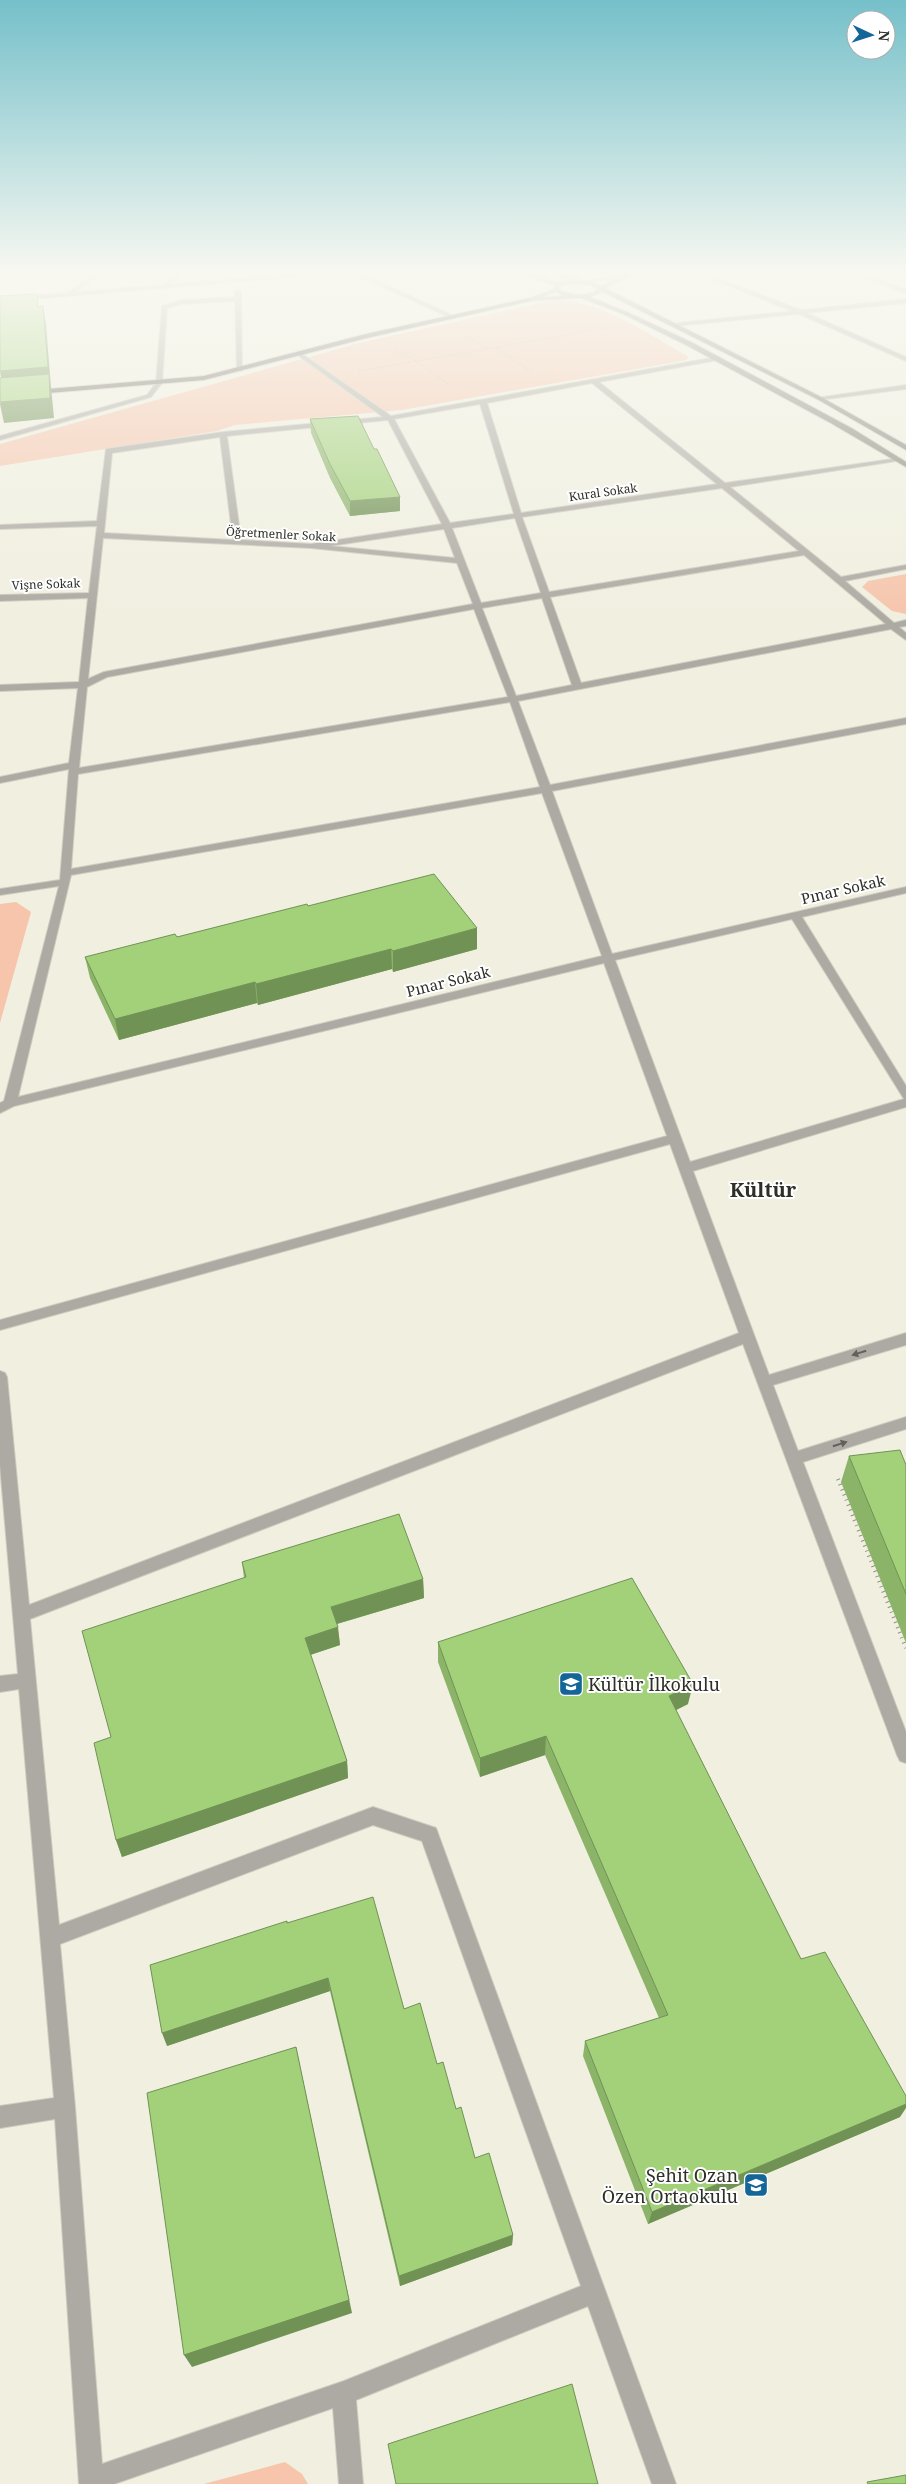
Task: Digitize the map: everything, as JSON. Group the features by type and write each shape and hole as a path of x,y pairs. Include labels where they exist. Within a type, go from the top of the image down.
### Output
{"main road":[{"path":"0,395 107,387"},
{"path":"769,387 848,429 902,463"},
{"path":"797,387 906,448"}],"street":[{"path":"0,438 149,396 156,387"},
{"path":"346,387 390,418 447,526 514,698 747,1336 906,1755"},
{"path":"5,1106 65,878 74,769 109,450 223,434 390,418 560,387"},
{"path":"600,387 806,552 906,637"},
{"path":"818,398 906,387"},
{"path":"483,401 518,516 577,686"},
{"path":"223,434 237,543"},
{"name":"Kural Sokak","path":"311,546 722,486 902,463"},
{"path":"0,527 102,523"},
{"name":"Öğretmenler Sokak","path":"100,535 311,546 461,561"},
{"path":"0,688 84,684 104,675 478,606 806,552"},
{"path":"839,580 906,568"},
{"name":"Vişne Sokak","path":"0,598 94,595"},
{"path":"0,780 514,698 906,624"},
{"path":"0,892 65,878 906,721"},
{"name":"Pınar Sokak","path":"5,1106 609,958 906,890"},
{"path":"796,916 906,1096"},
{"path":"686,1168 906,1103"},
{"path":"0,1325 675,1138"},
{"path":"22,1615 747,1336"},
{"path":"765,1382 906,1339"},
{"path":"1,1388 65,2107 91,2482 344,2394 593,2293"},
{"path":"794,1459 906,1423"},
{"path":"0,1684 28,1680"},
{"path":"50,1938 373,1816 429,1834 593,2293 664,2484"},
{"path":"0,2116 65,2107"},
{"path":"344,2394 351,2484"}],"path":[{"path":"452,387 456,390"},
{"path":"838,1478 906,1648"}],"shaded area":[{"path":"203,387 534,387 402,410 235,425 217,431 0,466 0,444"},
{"path":"906,574 906,614 892,611 862,587 868,581"},
{"path":"16,902 31,912 0,1023 0,904"},
{"path":"285,2462 302,2474 308,2484 204,2484"}],"building":[{"path":"0,387 50,387 50,398 0,402"},
{"path":"358,416 374,449 377,449 400,497 350,501 330,464 310,419"},
{"path":"434,874 477,928 393,951 391,949 256,984 255,982 115,1019 85,957 175,934 177,937 307,904 308,906"},
{"path":"900,1450 906,1465 906,1594 849,1456"},
{"path":"399,1514 423,1579 331,1607 338,1627 305,1638 347,1761 116,1840 94,1743 111,1737 82,1631 246,1577 242,1562"},
{"name":"Şehit Ozan Özen Ortaokulu","path":"632,1578 693,1684 669,1696 801,1959 825,1952 906,2096 906,2104 652,2212 585,2041 668,2015 546,1736 480,1758 438,1642"},
{"path":"373,1897 404,2009 420,2003 437,2064 443,2062 456,2109 461,2107 475,2158 489,2153 513,2235 399,2276 328,1978 162,2033 150,1965 287,1921 287,1923"},
{"path":"296,2047 349,2300 184,2355 147,2093"},
{"path":"572,2384 598,2484 396,2484 388,2444"},
{"path":"906,2475 906,2484 868,2484 867,2482"}],"place":[{"name":"Kültür İlkokulu","path":"571,1684"},
{"name":"Şehit Ozan Özen Ortaokulu","path":"756,2185"}],"district":[{"name":"Kültür","path":"763,1189"}]}
